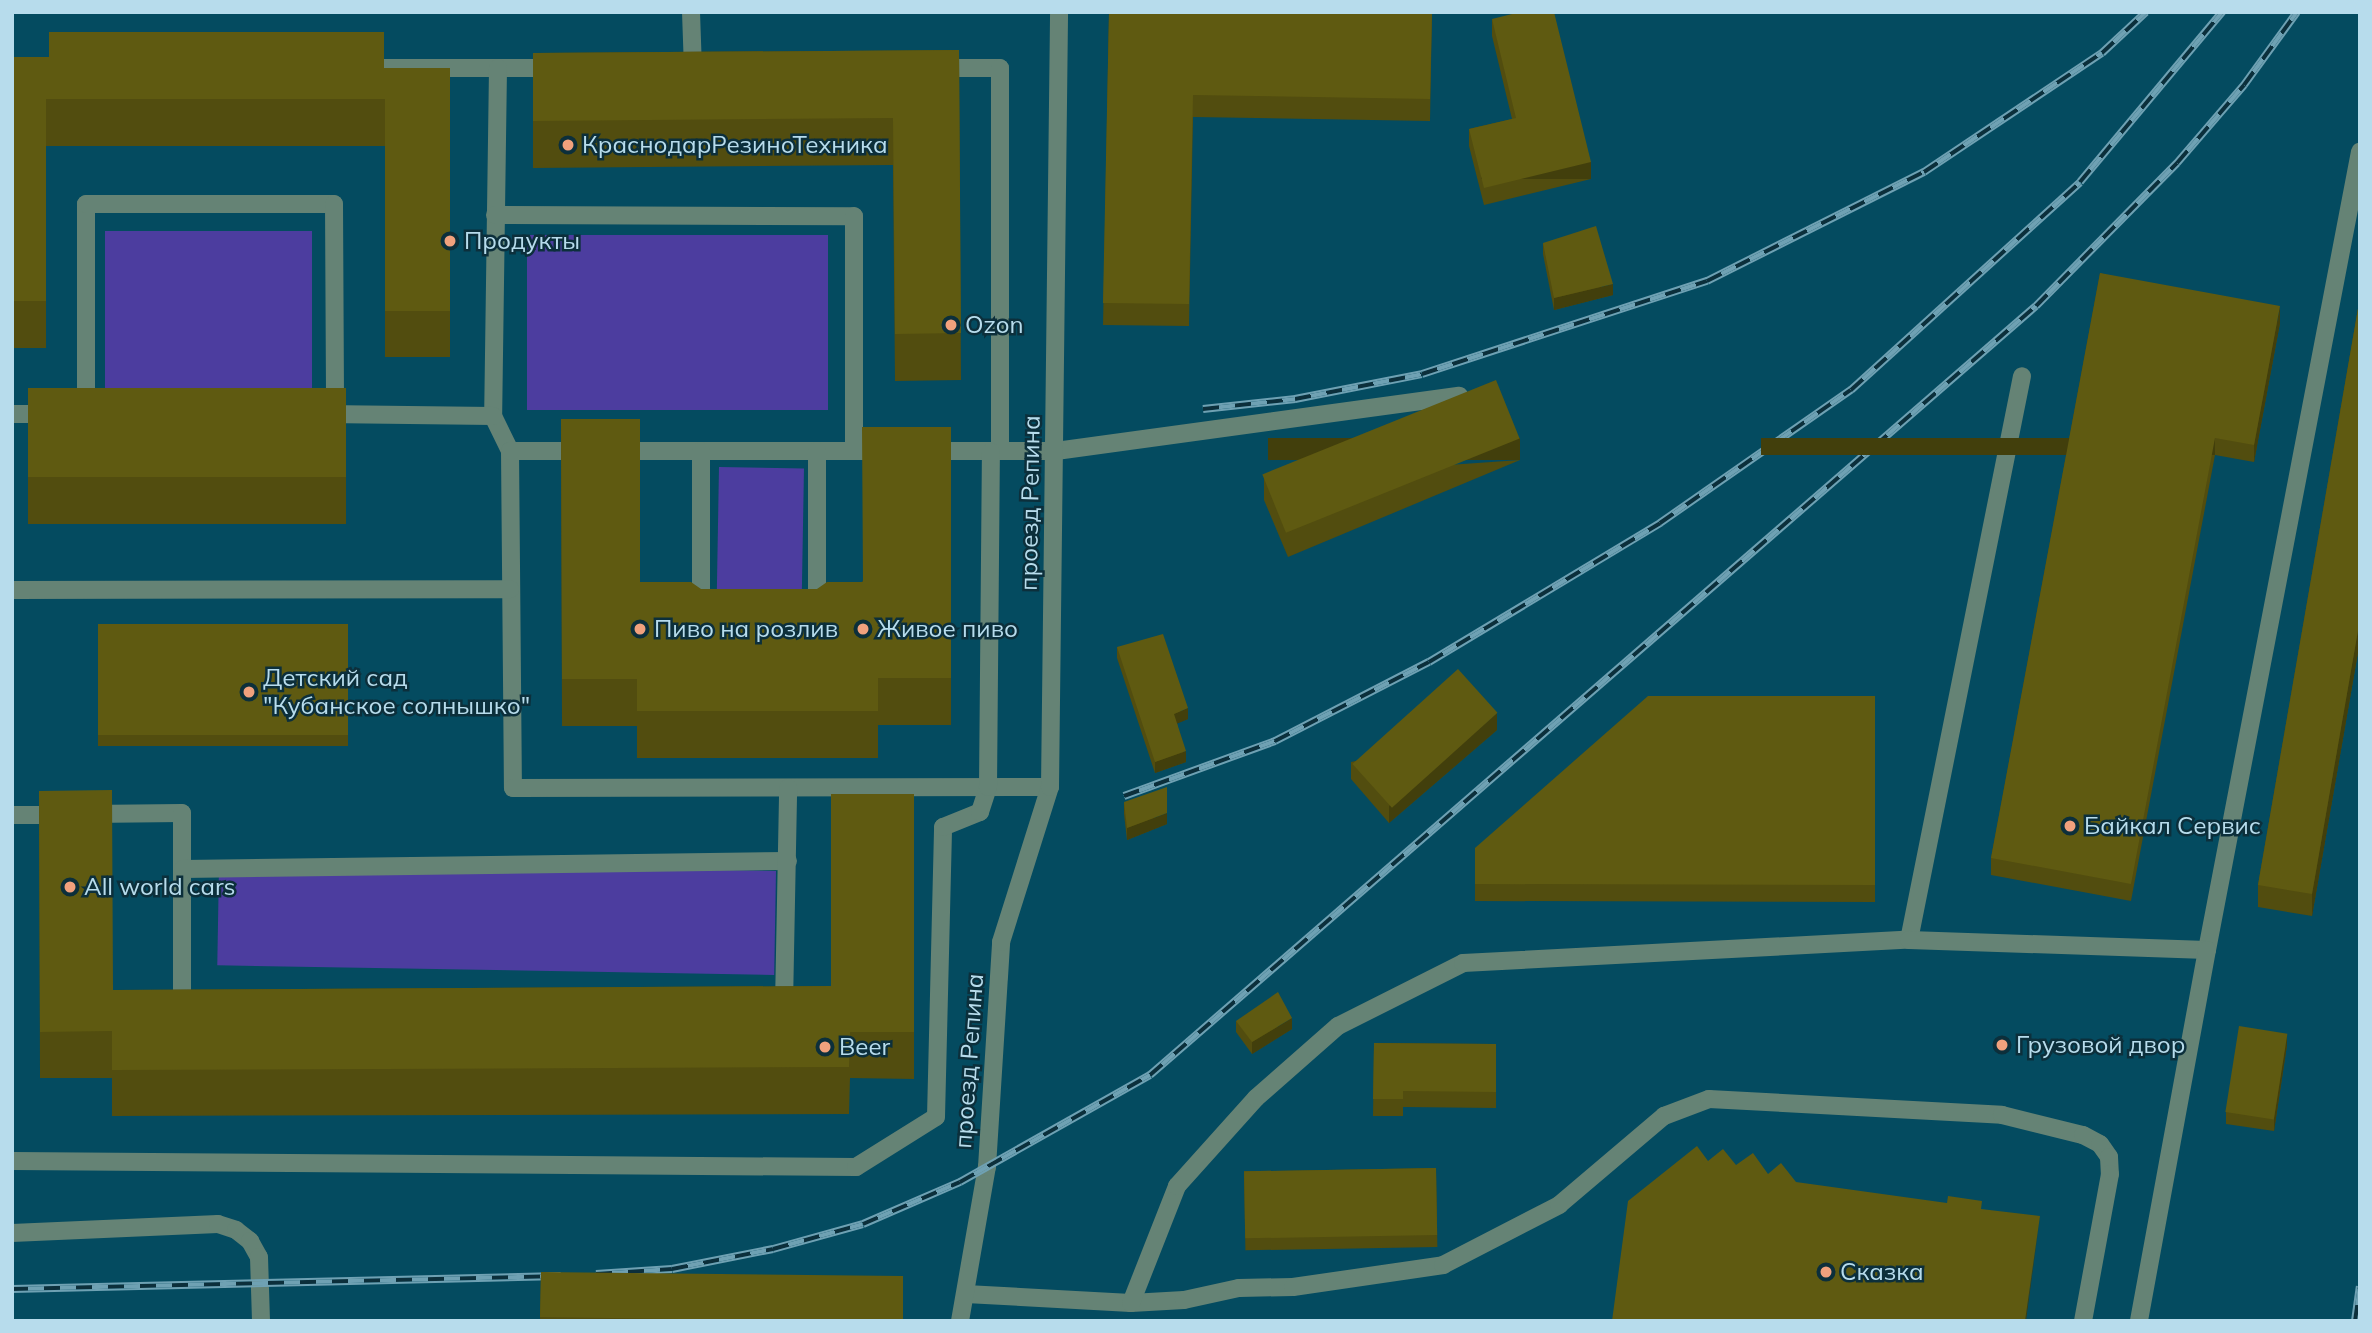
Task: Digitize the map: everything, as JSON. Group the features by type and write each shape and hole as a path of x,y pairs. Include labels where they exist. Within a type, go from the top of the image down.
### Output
{"street":[{"path":"691,12 693,68"},
{"name":"проезд Репина","path":"960,1321 987,1167 1001,942 1050,787 1056,452 1059,12"},
{"path":"345,68 581,68"},
{"path":"498,68 494,416 510,452 513,788 1050,787"},
{"path":"12,1161 856,1167 936,1117 943,827 980,812 988,787 1000,68 916,68"},
{"path":"2139,1321 2207,950 2360,152"},
{"path":"12,414 93,415 86,204 334,204 335,414"},
{"path":"495,215 854,216 854,451"},
{"path":"1909,940 2022,376"},
{"path":"510,452 1056,452 1459,396"},
{"path":"307,414 494,416"},
{"path":"701,452 701,624 714,624"},
{"path":"804,624 817,624 817,452"},
{"path":"12,590 510,589"},
{"path":"760,1005 787,1005 788,788"},
{"path":"12,815 181,813 182,1007 210,1007"},
{"path":"183,869 789,861"},
{"path":"1131,1303 1177,1186 1256,1098 1338,1026 1463,963 1909,940 2207,950"},
{"path":"966,1294 1131,1303 1443,1265 1559,1205 1664,1116 1709,1099 2002,1115 2083,1135 2100,1144 2109,1157 2110,1174 2083,1321"},
{"path":"12,1233 218,1224 236,1230 250,1241 259,1257 261,1321"}],"shaded area":[{"path":"105,231 312,231 312,399 105,399"},
{"path":"527,235 828,235 828,410 527,410"},
{"path":"719,467 804,468 801,613 716,612"},
{"path":"219,861 776,871 774,975 217,965"}],"building":[{"path":"1109,12 1432,12 1430,99 1193,95 1189,304 1103,303"},
{"path":"1520,12 1554,12 1591,162 1484,188 1469,129 1516,118 1492,19"},
{"path":"49,32 384,32 384,68 450,68 450,311 385,311 385,99 46,99 46,301 12,301 12,57 49,57"},
{"path":"959,50 961,333 895,334 893,118 533,121 533,53"},
{"path":"1596,226 1613,284 1554,298 1543,243"},
{"path":"2100,273 2280,306 2254,445 2215,438 2131,884 1991,858"},
{"path":"2360,297 2360,619 2312,894 2258,885"},
{"path":"1496,380 1520,438 1286,533 1262,474"},
{"path":"28,388 346,388 346,477 28,477"},
{"path":"561,419 640,419 640,582 691,582 701,589 817,589 827,582 863,582 862,427 951,427 951,678 878,678 878,711 637,711 637,679 562,679"},
{"path":"98,624 348,624 348,735 98,735"},
{"path":"1163,634 1188,708 1174,714 1186,751 1155,762 1117,647"},
{"path":"1458,669 1497,713 1392,808 1352,764"},
{"path":"1648,696 1875,696 1875,885 1475,884 1475,848"},
{"path":"1167,787 1167,813 1127,828 1124,802"},
{"path":"112,790 113,990 831,986 831,794 914,794 914,1032 850,1032 849,1067 112,1070 112,1031 40,1032 39,791"},
{"path":"1278,992 1292,1018 1252,1042 1236,1021"},
{"path":"2239,1026 2287,1034 2274,1120 2225,1112"},
{"path":"1374,1043 1496,1044 1496,1092 1403,1091 1403,1099 1373,1099"},
{"name":"Сказка","path":"1697,1146 1708,1161 1723,1149 1736,1165 1753,1153 1768,1174 1781,1163 1796,1182 1947,1203 1948,1196 1982,1201 1981,1209 2040,1216 2025,1321 1612,1321 1628,1201"},
{"path":"1436,1168 1437,1235 1245,1238 1244,1171"},
{"path":"541,1272 903,1276 903,1321 540,1317"}],"railway":[{"path":"1203,409 1295,399 1422,374 1707,281 1924,172 2102,53 2146,12"},
{"path":"1124,796 1275,741 1429,662 1660,523 1851,390 2080,182 2222,12"},
{"path":"596,1274 672,1269 773,1249 863,1224 960,1182 1150,1075 2036,306 2177,163 2244,85 2297,12"},
{"path":"12,1289 561,1276"},
{"path":"2355,1321 2360,1286"}],"place":[{"name":"КраснодарРезиноТехника","path":"568,145"},
{"name":"Продукты","path":"450,241"},
{"name":"Ozon","path":"951,325"},
{"name":"Пиво на розлив","path":"640,629"},
{"name":"Живое пиво","path":"863,629"},
{"name":"Детский сад \"Кубанское солнышко\"","path":"249,692"},
{"name":"Байкал Сервис","path":"2070,826"},
{"name":"All world cars","path":"70,887"},
{"name":"Грузовой двор","path":"2002,1045"},
{"name":"Beer","path":"825,1047"},
{"name":"Сказка","path":"1826,1272"}]}
